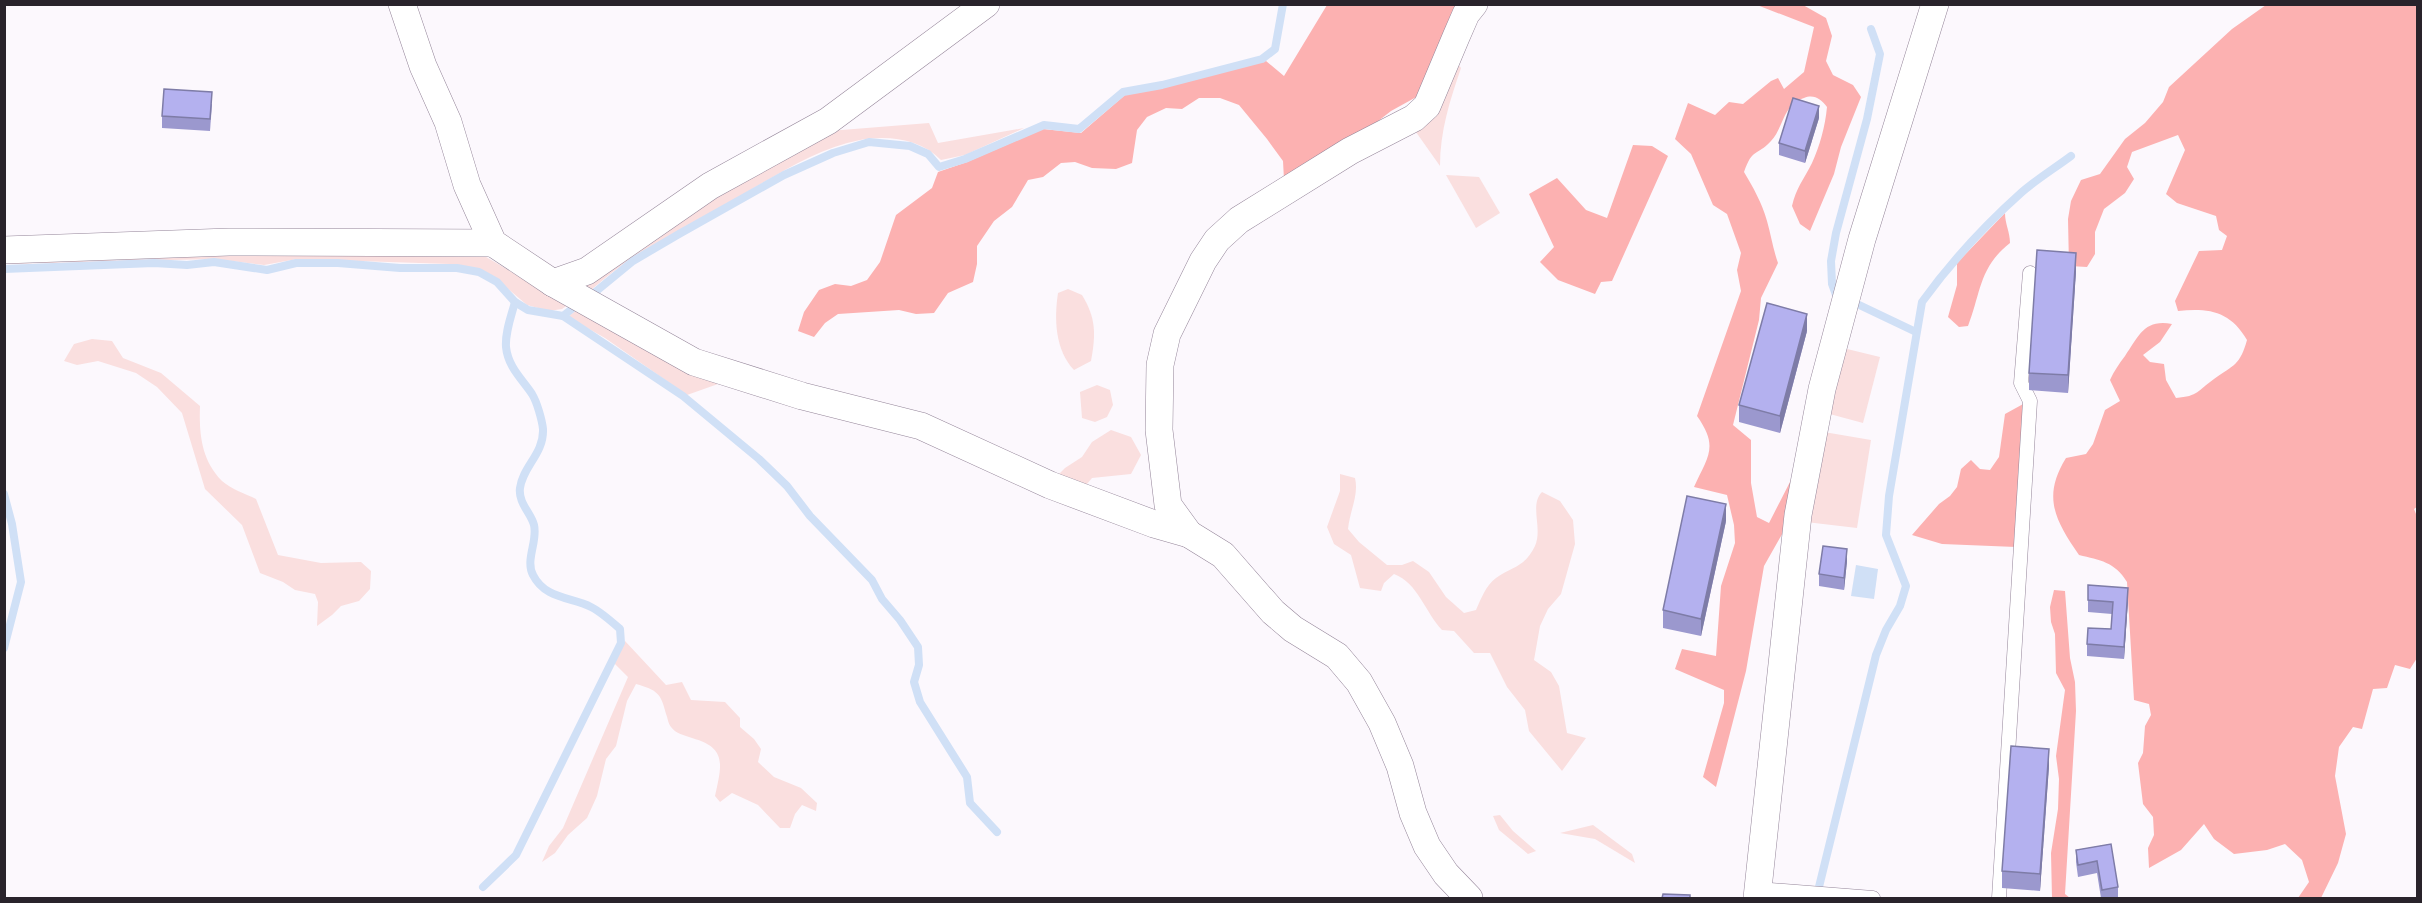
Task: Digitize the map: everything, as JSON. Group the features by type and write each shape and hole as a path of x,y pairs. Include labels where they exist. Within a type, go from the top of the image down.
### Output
{"street":[{"path":"402,4 423,66 448,122 467,185 493,243 553,283 694,362 802,396 921,426 1050,485 1154,524 1189,534 1223,555 1273,612 1293,629 1337,656 1359,682 1382,723 1413,813 1427,846 1446,874 1469,898"},
{"path":"553,283 587,271 710,186 828,121 986,4"},
{"path":"1189,534 1168,505 1159,430 1160,365 1167,334 1203,261 1217,240 1239,220 1350,151 1414,118 1427,106 1466,14 1474,4"},
{"path":"1757,894 1798,515 1822,389 1862,239 1935,4"},
{"path":"4,250 229,242 493,243"}],"lane":[{"path":"1999,898 2031,401 2021,382 2030,273"},
{"path":"1757,894 1818,893 1873,898"}],"shaded area":[{"path":"1327,5 1462,5 1420,95 1391,111 1354,140 1284,180 1283,161 1239,105 1220,98 1199,98 1182,109 1166,108 1147,117 1137,130 1132,163 1116,169 1092,168 1075,162 1061,163 1043,177 1028,180 1012,207 994,221 977,246 977,264 973,282 948,293 934,313 916,314 899,310 838,314 825,323 814,337 798,331 804,312 819,290 835,284 851,286 867,280 880,262 896,215 932,188 938,172 1043,129 1081,133 1125,95 1266,61 1284,76"},
{"path":"1757,5 1803,5 1826,18 1832,36 1826,61 1833,75 1853,85 1861,97 1841,147 1834,174 1810,231 1800,224 1792,206 1822,136 1827,107 1822,102 1817,98 1808,97 1792,105 1771,141 1753,155 1744,172 1763,208 1778,263 1761,298 1759,320 1733,425 1751,440 1751,483 1757,517 1769,523 1791,480 1785,529 1764,566 1746,671 1716,787 1703,777 1724,703 1724,690 1675,669 1682,649 1716,656 1721,586 1735,543 1734,525 1727,495 1694,487 1709,452 1708,436 1697,416 1741,291 1737,270 1741,253 1727,214 1713,205 1691,154 1675,139 1688,103 1715,115 1729,102 1743,104 1778,78 1784,89 1804,72 1814,27"},
{"path":"2266,5 2417,5 2418,506 2414,509 2418,519 2417,658 2410,669 2395,665 2387,688 2373,689 2362,729 2353,727 2339,747 2335,776 2346,834 2338,863 2321,898 2298,898 2309,882 2302,860 2285,844 2267,850 2234,854 2214,839 2204,824 2181,850 2149,868 2148,848 2154,835 2153,817 2143,804 2138,763 2143,753 2145,726 2151,715 2149,704 2134,700 2127,582 2112,566 2100,560 2079,555 2063,531 2054,508 2053,497 2059,472 2066,458 2086,454 2093,444 2105,410 2120,401 2110,380 2143,331 2155,324 2172,324 2160,342 2143,355 2150,362 2164,364 2166,380 2176,398 2197,392 2231,367 2242,355 2247,340 2226,317 2209,311 2178,311 2175,301 2199,251 2222,250 2227,236 2219,230 2216,216 2177,203 2166,194 2185,150 2178,135 2132,152 2127,167 2134,179 2125,193 2104,209 2095,232 2095,254 2087,267 2069,266 2068,219 2071,201 2081,180 2100,174 2125,139 2145,123 2163,102 2169,87 2232,29"},
{"path":"1454,59 1461,68 1444,128 1440,166 1411,125"},
{"path":"929,123 938,143 1024,128 965,155 941,160 924,147 914,143 882,138 860,140 826,150 794,165 649,248 624,264 586,294 579,288 644,241 829,131"},
{"path":"1633,145 1652,146 1668,156 1612,281 1601,282 1595,294 1558,280 1540,262 1554,247 1529,194 1557,178 1586,210 1607,218"},
{"path":"1446,175 1479,177 1500,213 1476,228"},
{"path":"2005,213 2010,243 1992,261 1982,281 1968,326 1959,327 1948,317 1957,285 1957,263"},
{"path":"155,253 481,254 542,290 572,302 562,309 549,311 527,305 499,281 481,271 450,264 297,259 264,265 215,259 5,264 4,259"},
{"path":"1068,289 1082,295 1094,326 1091,361 1074,370 1063,353 1056,324 1058,293"},
{"path":"581,306 718,384 687,395 605,338 568,317"},
{"path":"92,339 112,341 123,358 161,373 200,406 201,436 210,464 222,481 256,499 278,555 321,563 361,562 371,571 370,589 359,601 341,606 317,626 318,602 315,594 295,590 283,582 260,573 242,525 205,489 182,413 157,387 136,373 98,361 77,365 64,361 74,344"},
{"path":"1843,348 1880,357 1863,423 1826,413"},
{"path":"1097,385 1110,390 1113,405 1107,417 1095,422 1082,418 1080,392"},
{"path":"2025,403 2016,547 1942,544 1912,535 1939,504 1950,496 1957,487 1961,469 1971,460 1980,469 1990,470 1999,457 2005,414"},
{"path":"1111,430 1131,437 1141,455 1131,474 1092,478 1081,491 1053,480 1065,468 1082,457 1092,442"},
{"path":"1824,432 1871,440 1857,528 1806,522"},
{"path":"1340,474 1355,478 1355,497 1348,529 1359,542 1387,565 1402,565 1413,561 1429,572 1446,597 1464,613 1476,610 1489,584 1518,566 1531,553 1537,539 1536,510 1538,497 1542,492 1560,501 1573,520 1575,544 1561,594 1548,609 1540,626 1534,660 1551,672 1559,686 1567,733 1586,738 1562,771 1529,731 1525,710 1507,687 1490,653 1474,653 1454,631 1442,630 1409,584 1394,574 1384,583 1381,591 1360,588 1351,555 1334,544 1327,527 1340,491"},
{"path":"2054,590 2065,591 2070,658 2075,682 2076,711 2065,894 2070,898 2052,898 2051,853 2058,809 2059,779 2056,756 2065,690 2056,673 2055,634 2050,607"},
{"path":"625,641 666,685 682,682 691,700 725,702 740,718 740,727 754,739 761,749 758,762 774,777 801,788 817,803 816,811 802,805 795,814 790,828 780,828 758,805 732,793 720,802 715,796 720,766 717,752 703,742 680,734 673,729 657,693 636,684 627,701 616,746 606,759 597,796 587,818 568,835 555,853 542,862 549,846 563,828 628,677 614,663"},
{"path":"1500,815 1513,831 1536,851 1528,854 1499,830 1493,816"},
{"path":"1593,825 1632,854 1635,863 1595,839 1560,833"}],"water":[{"path":"1856,565 1878,569 1874,599 1851,596"}],"building":[{"path":"164,89 212,92 210,119 162,116"},
{"path":"1793,98 1819,106 1805,151 1779,143"},
{"path":"2037,250 2076,253 2068,375 2029,373"},
{"path":"1767,303 1807,314 1780,416 1739,405"},
{"path":"1687,496 1726,504 1701,619 1663,610"},
{"path":"1823,546 1847,549 1844,578 1819,574"},
{"path":"2088,585 2128,588 2124,647 2087,644 2088,628 2111,629 2113,602 2088,600"},
{"path":"2011,746 2049,749 2040,874 2002,871"},
{"path":"2111,844 2118,887 2102,890 2097,861 2078,865 2076,850"},
{"path":"1663,894 1690,895 1690,898 1662,898"}],"waterway":[{"path":"594,293 633,261 679,234 784,175 833,153 869,142 910,146 928,154 939,167 965,159 1044,125 1079,129 1123,92 1162,85 1262,59 1275,49 1283,4"},
{"path":"1836,295 1832,284 1831,261 1836,233 1867,119 1880,54 1871,29"},
{"path":"1817,895 1876,655 1886,630 1900,606 1906,586 1886,535 1889,496 1922,302 1969,244 1995,217 2028,187 2071,156"},
{"path":"4,269 154,263 187,265 214,262 267,270 296,263 457,268 479,272 497,282 515,302 528,310 563,316 573,308"},
{"path":"483,887 516,855 621,643 620,629 610,620 591,607 544,589 531,569 535,531 521,498 520,488 525,473 540,446 543,429 534,397 512,367 507,354 506,336 515,302"},
{"path":"1853,302 1916,332"},
{"path":"563,316 683,396 759,459 787,486 810,516 872,580 882,599 918,647 919,665 914,682 920,702 967,777 970,803 997,832"},
{"path":"4,494 12,524 21,582 4,648"}]}
